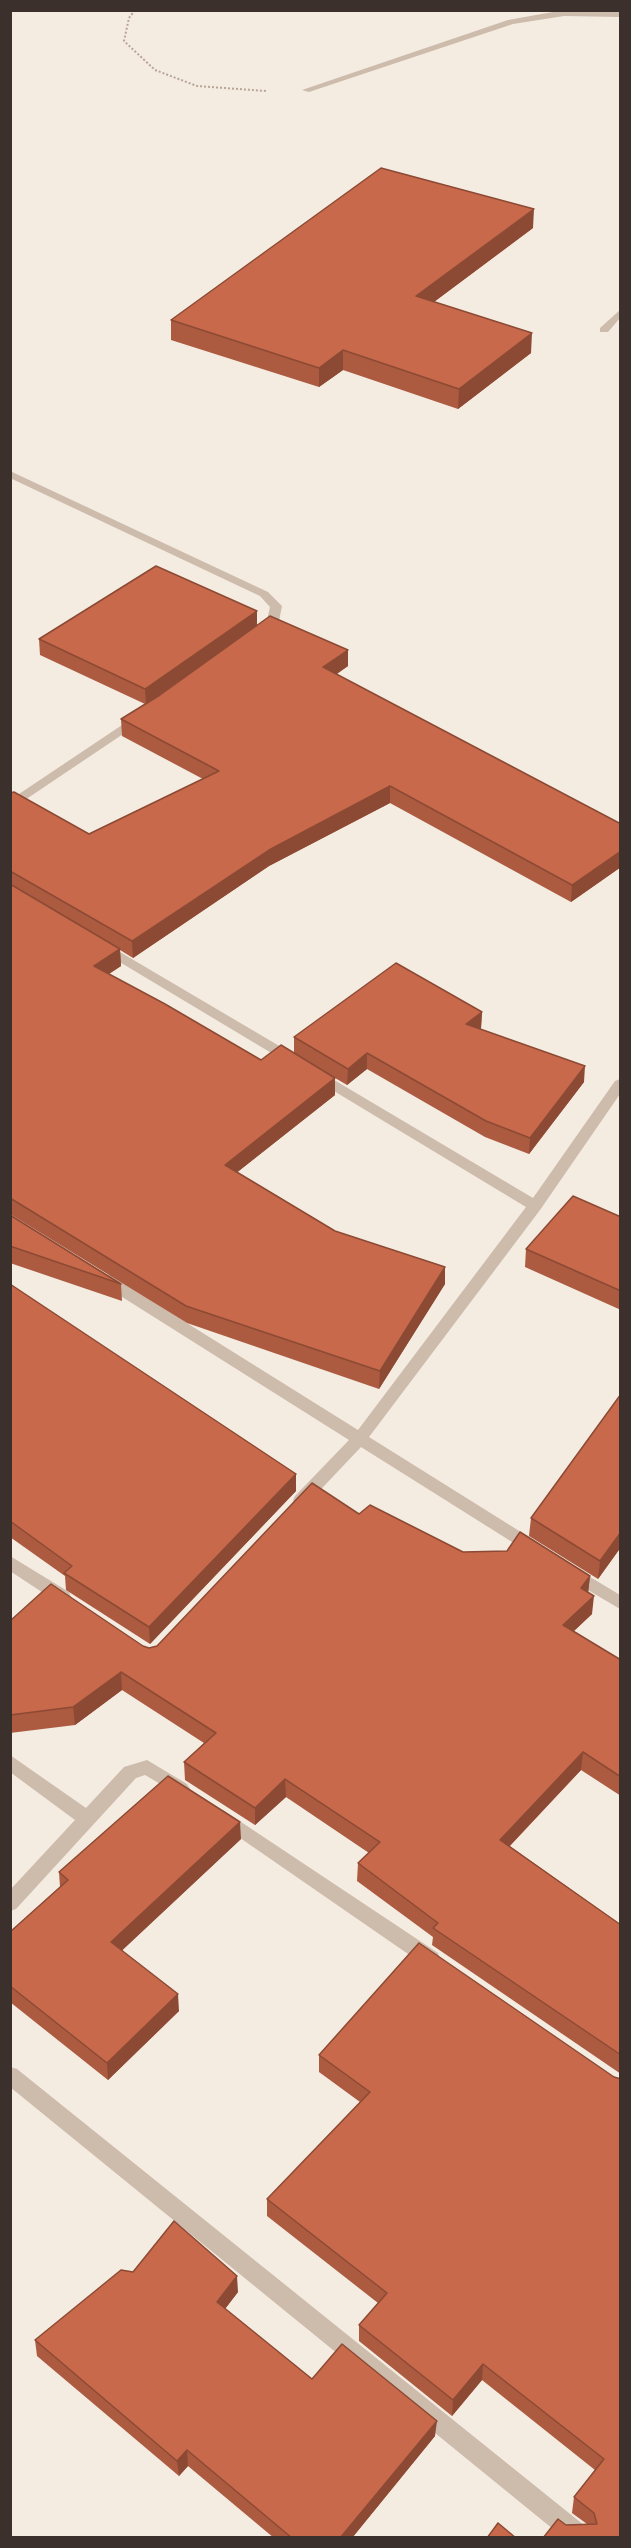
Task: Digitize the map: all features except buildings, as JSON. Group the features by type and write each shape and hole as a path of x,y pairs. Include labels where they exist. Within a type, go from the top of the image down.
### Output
{"street":[{"path":"306,90 511,22 564,14 621,15"},
{"path":"604,330 621,313"},
{"path":"10,474 264,594 276,606 273,621 254,638"},
{"path":"10,806 147,712"},
{"path":"93,940 535,1206"},
{"path":"288,1514 360,1438 535,1206 621,1084"},
{"path":"90,1270 621,1603"},
{"path":"10,1562 76,1606"},
{"path":"10,1762 86,1818"},
{"path":"10,1903 130,1772 147,1767 283,1855 444,1967"},
{"path":"10,2075 582,2538"}],"path":[{"path":"135,10 129,18 124,41 155,70 197,86 255,92 306,90"}]}
